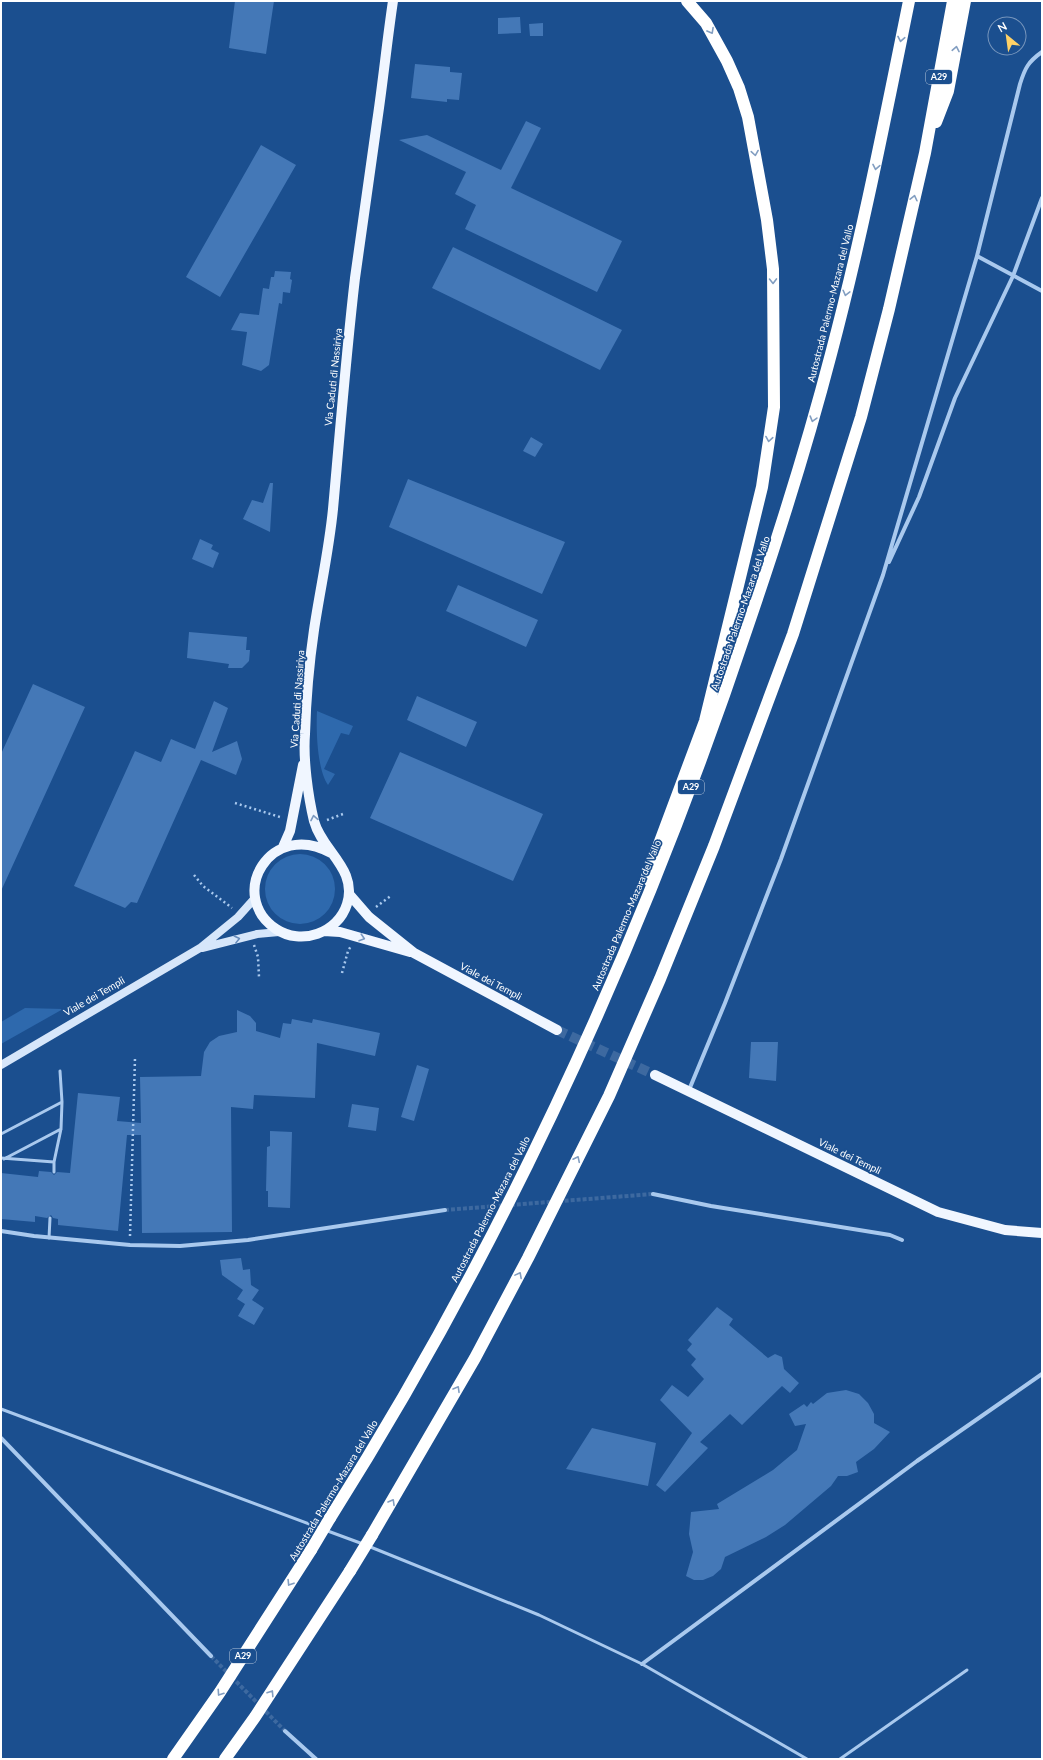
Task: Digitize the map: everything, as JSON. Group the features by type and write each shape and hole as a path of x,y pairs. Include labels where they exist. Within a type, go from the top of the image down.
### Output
{"highway":[{"path":"636,925 643,888 705,721 762,487 774,407 773,269 767,220 751,131 739,88 727,61 706,23 687,1"},
{"name":"Autostrada Palermo-Mazara del Vallo","path":"173,1759 220,1692 330,1518 403,1397 473,1270 556,1106 636,925 714,726 788,508 831,354 868,202 909,1"},
{"name":"A29","path":"224,1759 255,1717 350,1571 475,1358 528,1258 605,1103 660,979 714,846 793,634 858,424 889,309 925,153 953,1"},
{"path":"925,153 948,91 965,1"}],"main road":[{"name":"Via Caduti di Nassiriya","path":"305,757 307,700 314,634 333,511 337,452 355,278 393,1"},
{"path":"282,847 290,831 305,757"},
{"path":"200,948 257,934 279,932 302,938 324,931 334,924 342,915 347,905 349,894 348,878 341,864 331,853 315,823 305,757"},
{"path":"279,932 268,923 260,912 255,898 255,883 260,868 270,856 282,847 295,844 320,846 331,853"},
{"path":"349,894 369,917 414,953"},
{"path":"200,948 238,917 255,898"},
{"path":"324,931 340,932 414,953"},
{"name":"Viale dei Templi","path":"1,1065 200,948"},
{"name":"Viale dei Templi","path":"414,953 557,1030"},
{"name":"Viale dei Templi","path":"655,1075 689,1090 938,1212 1005,1230 1042,1233"}],"street":[{"path":"689,1090 725,1003 781,858 883,575 977,256 1020,84 1025,70 1031,60 1042,52"},
{"path":"883,575 919,497 955,398 1013,276 1042,198"},
{"path":"977,256 1042,291"},
{"path":"653,1194 711,1206 890,1236 902,1240"},
{"path":"1,1232 130,1245 180,1246 248,1240 445,1210"},
{"path":"642,1664 917,1461 1042,1374"},
{"path":"1,1438 211,1656"},
{"path":"284,1731 316,1759"}],"lane":[{"path":"54,1172 54,1162 61,1129 62,1102 60,1071"},
{"path":"1,1134 62,1102"},
{"path":"3,1158 61,1129"},
{"path":"3,1158 54,1162"},
{"path":"49,1238 50,1218"},
{"path":"1,1410 412,1563 539,1615 642,1664 807,1759"},
{"path":"840,1759 968,1670"}],"path":[{"path":"130,1245 134,1058"}],"shaded area":[{"path":"317,711 353,726 349,735 341,733 324,769 335,774 328,785 324,778 319,760"},
{"path":"300,854 313,857 325,864 332,876 335,889 332,902 325,914 313,921 300,924 287,921 275,914 268,902 265,889 268,876 275,864 287,857"},
{"path":"25,1008 63,1009 1,1044 1,1022"}],"building":[{"path":"235,1 274,1 266,54 229,48"},
{"path":"520,17 521,33 498,34 498,18"},
{"path":"543,23 543,36 530,36 529,24"},
{"path":"415,64 450,67 450,72 462,73 459,100 447,99 447,102 411,98"},
{"path":"526,121 541,128 511,188 622,241 597,292 465,229 476,205 455,194 466,172 399,140 427,135 501,170"},
{"path":"261,145 296,165 220,297 186,277"},
{"path":"453,247 622,330 600,370 432,288"},
{"path":"275,271 291,272 290,279 292,280 290,293 283,292 282,304 279,303 269,365 261,371 242,365 247,332 231,330 240,313 259,315 263,288 269,289 271,277 274,277"},
{"path":"531,437 543,444 535,457 523,451"},
{"path":"408,479 565,542 542,594 389,527"},
{"path":"270,483 273,483 270,532 243,519 252,500 263,503"},
{"path":"200,539 213,545 211,549 219,553 213,568 192,559"},
{"path":"458,585 538,620 526,647 446,611"},
{"path":"189,632 247,637 246,650 250,650 249,661 242,668 228,668 229,664 187,658"},
{"path":"33,684 85,707 1,891 1,754"},
{"path":"417,696 477,722 466,747 407,720"},
{"path":"214,701 228,708 212,752 237,741 242,759 236,775 201,760 137,903 131,902 125,908 74,886 135,751 161,762 171,739 195,749"},
{"path":"400,752 543,814 513,881 370,818"},
{"path":"237,1010 250,1016 256,1023 256,1031 280,1038 283,1023 291,1024 292,1019 312,1023 313,1019 380,1033 375,1056 317,1043 315,1098 254,1095 253,1109 231,1107 232,1232 142,1233 141,1135 127,1135 118,1231 58,1225 58,1219 53,1218 51,1215 47,1218 35,1216 35,1222 1,1219 1,1173 38,1177 39,1171 51,1172 54,1175 57,1172 70,1173 78,1093 120,1097 117,1121 141,1123 140,1077 201,1076 204,1052 210,1042 219,1036 237,1032"},
{"path":"751,1042 778,1042 776,1081 749,1078"},
{"path":"417,1065 429,1069 414,1121 401,1117"},
{"path":"352,1104 379,1108 376,1131 348,1127"},
{"path":"270,1131 292,1132 290,1208 268,1207 268,1191 266,1191 267,1147 270,1146"},
{"path":"241,1258 243,1270 250,1269 251,1285 259,1290 252,1300 264,1308 254,1325 238,1316 245,1304 237,1299 243,1290 222,1275 220,1260"},
{"path":"717,1307 733,1319 729,1325 768,1358 775,1354 782,1357 784,1369 799,1383 790,1393 782,1386 742,1425 730,1414 700,1442 708,1448 665,1492 656,1485 692,1433 660,1400 672,1385 688,1397 704,1379 691,1365 696,1359 687,1350 692,1344 688,1340"},
{"path":"846,1390 859,1394 868,1403 874,1414 874,1423 890,1432 874,1449 856,1462 858,1472 847,1476 838,1476 831,1486 785,1525 766,1537 725,1557 721,1569 713,1576 703,1580 694,1580 686,1576 693,1552 689,1534 691,1512 719,1509 717,1504 773,1470 797,1450 806,1424 795,1426 789,1414 804,1404 807,1407 811,1402 813,1404 827,1393"},
{"path":"592,1428 656,1443 648,1486 566,1469"}],"tunnel":[{"path":"557,1030 655,1075"},
{"path":"445,1210 653,1194"},
{"path":"211,1656 285,1731"}]}
